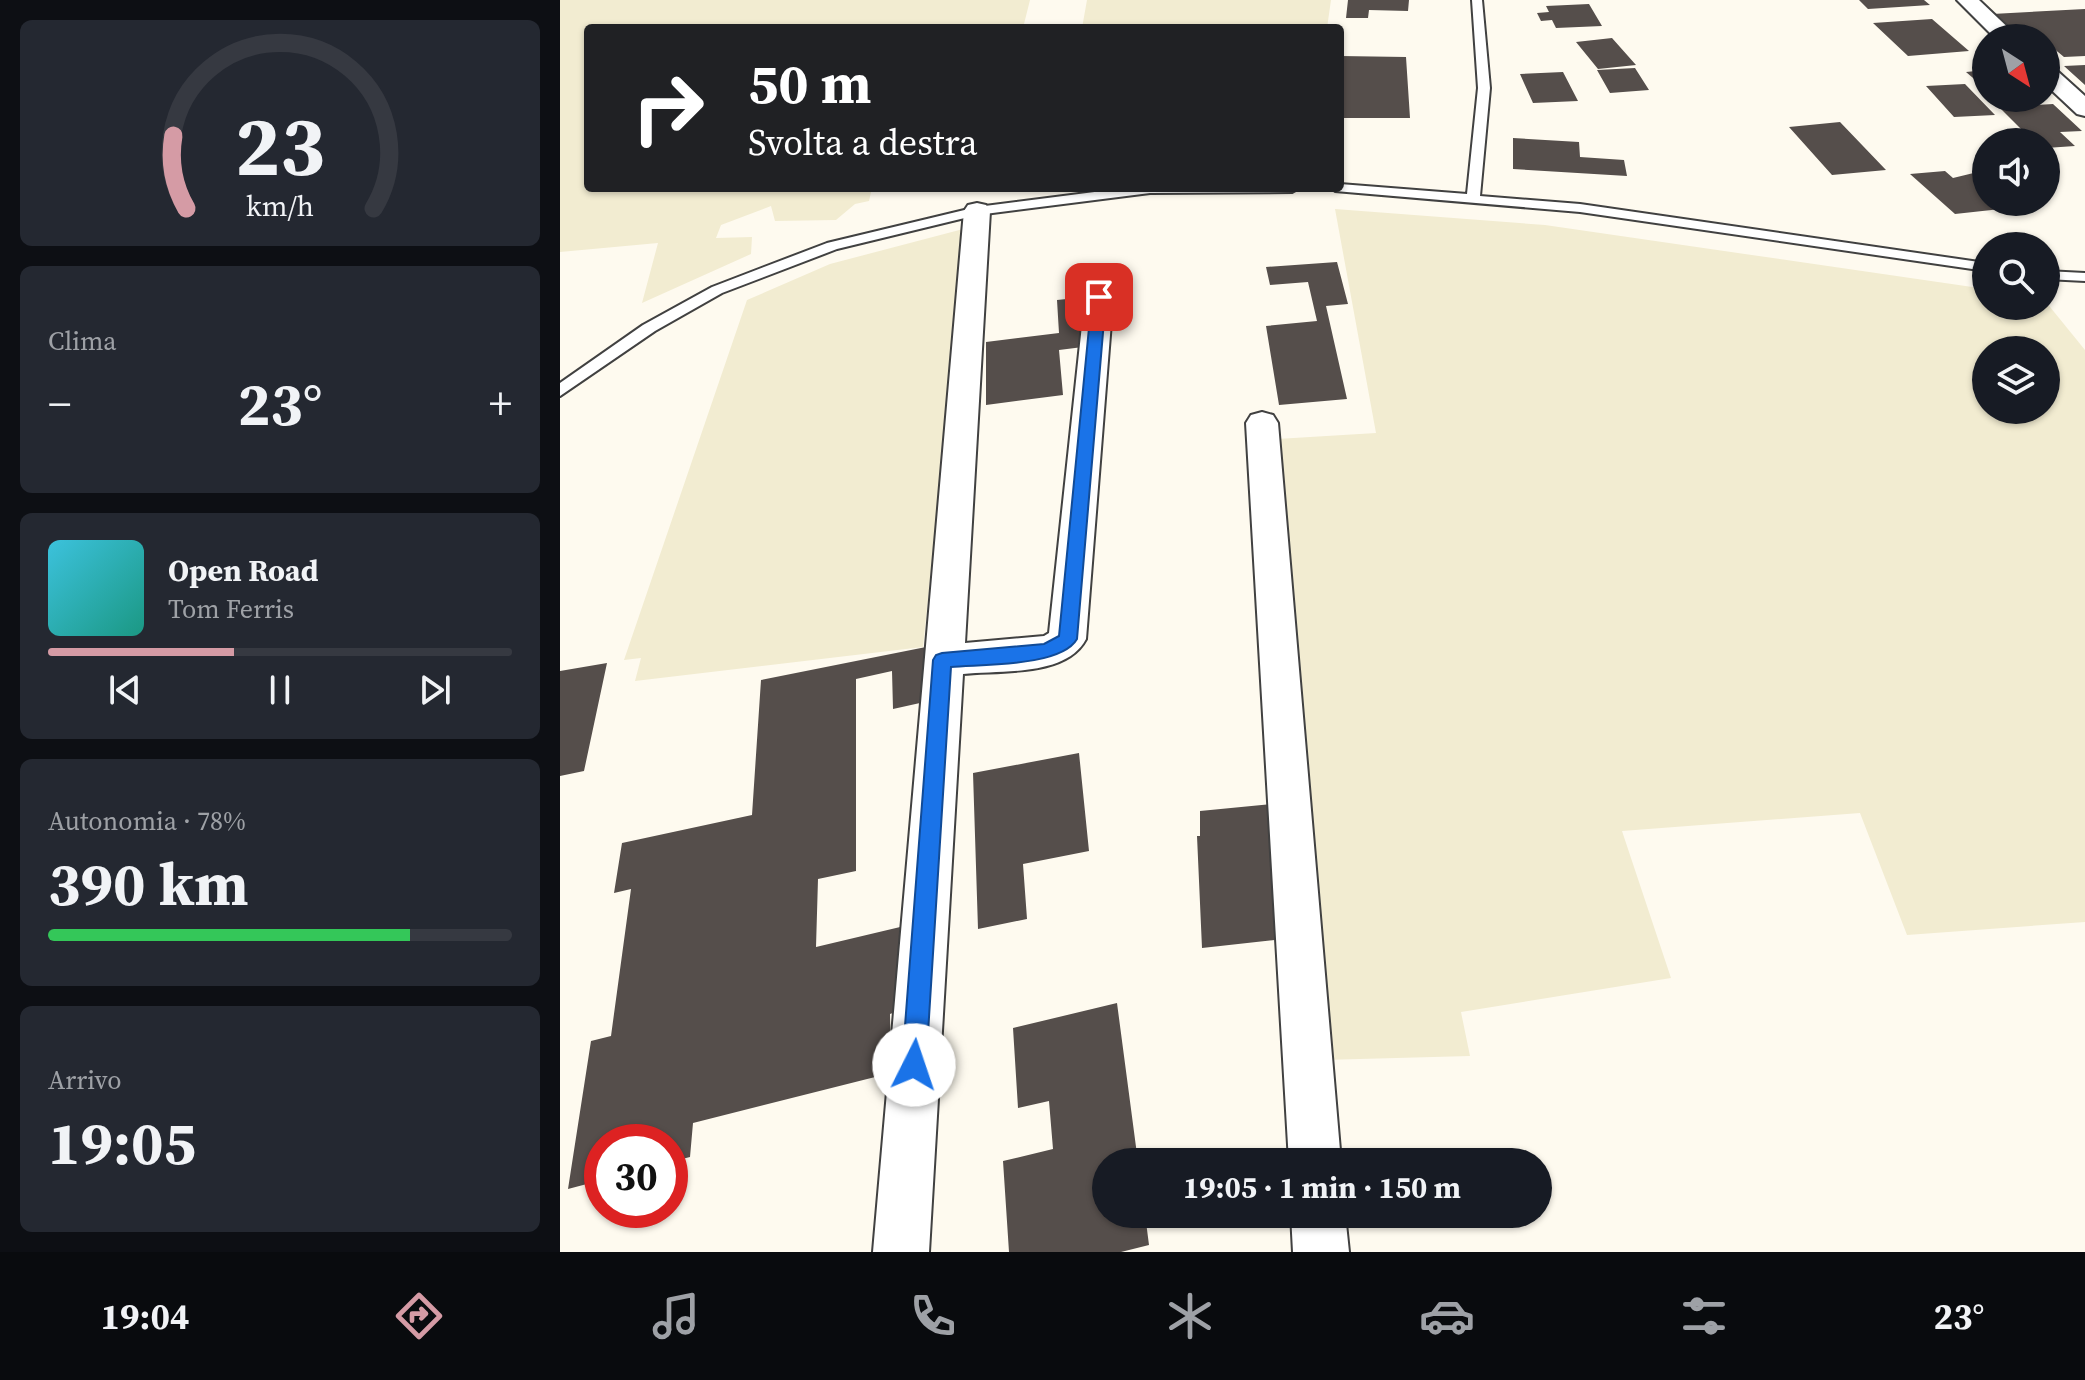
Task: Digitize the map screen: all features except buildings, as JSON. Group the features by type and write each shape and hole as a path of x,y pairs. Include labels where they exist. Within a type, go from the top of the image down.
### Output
{"street":[{"path":"1967,0 1993,24"},
{"path":"2060,86 2085,109"},
{"path":"901,1252 977,211"},
{"path":"942,660 1044,651 1058,647 1067,639 1099,297"},
{"path":"1262,423 1314,1148"},
{"path":"1319,1228 1321,1252"}],"lane":[{"path":"1473,198 1484,88 1477,0"},
{"path":"1344,188 1595,210 1972,265"},
{"path":"560,391 649,328 717,290 832,246 977,211 1126,192"},
{"path":"2060,276 2085,277"}],"shaded area":[{"path":"560,0 1030,0 1024,24 584,24 584,192 871,192 869,201 855,204 836,220 775,221 771,206 721,225 716,238 752,237 751,254 642,303 658,243 560,252"},
{"path":"1087,0 1331,0 1328,24 1083,24"},
{"path":"1335,209 1545,225 1972,287 1972,320 2060,319 2085,350 2085,922 1907,935 1860,813 1622,831 1671,978 1461,1012 1470,1056 1323,1060 1277,439 1376,433"},
{"path":"967,228 923,647 635,681 641,658 624,660 747,300 830,264"}],"route":[{"path":"914,1065 942,660 1044,651 1058,647 1067,639 1099,297"}]}
